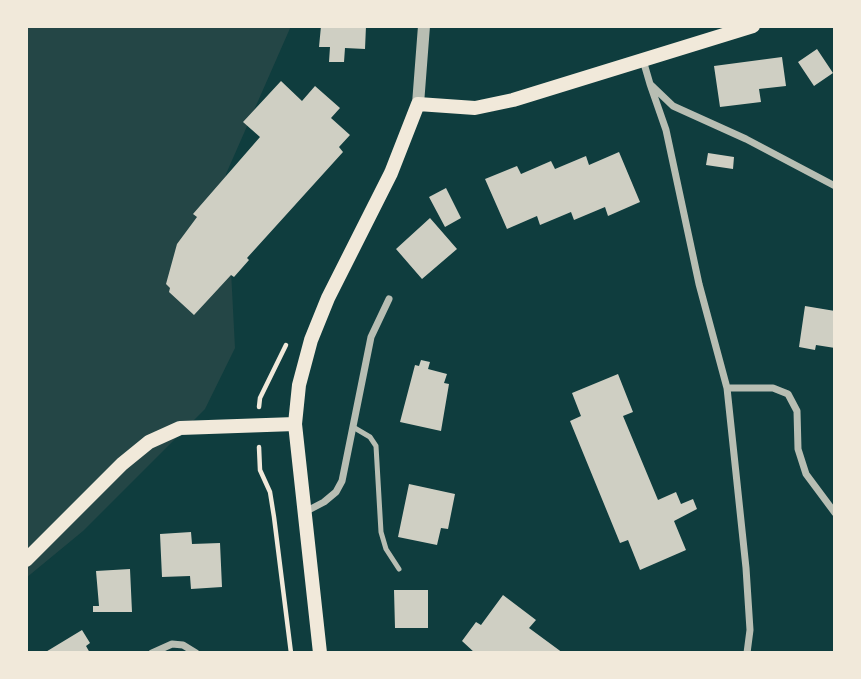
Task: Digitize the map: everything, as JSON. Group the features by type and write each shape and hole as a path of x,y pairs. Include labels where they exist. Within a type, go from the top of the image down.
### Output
{"main road":[{"path":"320,653 295,424 299,385 311,340 328,299 391,173 418,104 475,108 753,26"},
{"path":"26,560 122,464 149,442 180,428 258,423 295,424"}],"street":[{"path":"418,104 424,26"},
{"path":"643,59 666,130 699,284 727,388 746,568 750,630 747,653"},
{"path":"650,84 673,106 746,139 835,186"},
{"path":"303,513 335,492 342,481 371,337 389,299"},
{"path":"727,388 773,388 788,394 797,411 798,449 806,474 835,513"},
{"path":"152,653 172,644 183,645 196,653"}],"lane":[{"path":"353,428 370,437 376,446 381,532 386,549 399,569"}],"path":[{"path":"287,342 260,398 258,423 260,470 270,492 291,653"}],"shaded area":[{"path":"26,26 291,26 226,174 235,348 205,409 83,531 26,578"}],"building":[{"path":"321,26 366,26 365,49 345,48 344,62 329,62 330,47 319,47"},
{"path":"817,49 833,73 814,86 798,62"},
{"path":"782,57 786,86 759,89 761,102 720,107 714,66"},
{"path":"281,81 302,101 315,86 340,108 331,118 350,135 339,147 343,152 247,258 249,260 234,277 231,275 194,315 169,292 170,288 166,284 177,244 197,217 193,214 260,137 243,122"},
{"path":"619,152 640,202 608,216 605,207 574,220 571,212 540,225 537,216 507,229 485,179 517,166 521,174 551,161 555,169 586,156 589,165"},
{"path":"708,153 734,157 733,169 706,165"},
{"path":"446,188 461,218 445,227 429,197"},
{"path":"430,218 457,249 422,279 396,249"},
{"path":"805,306 835,311 835,348 816,345 815,350 799,347"},
{"path":"421,360 430,362 428,369 447,374 444,383 449,384 441,431 400,422 415,365 419,366"},
{"path":"618,374 633,412 623,416 658,500 676,492 681,504 693,499 697,509 674,521 686,550 640,570 628,540 620,543 570,421 581,416 572,393"},
{"path":"409,484 455,494 448,529 441,528 437,545 398,537"},
{"path":"191,532 192,544 220,543 222,587 191,589 190,576 162,577 160,534"},
{"path":"130,569 132,612 93,612 93,606 99,606 96,571"},
{"path":"394,590 428,590 428,628 395,628"},
{"path":"503,595 536,620 529,628 563,653 475,653 462,641 476,622 481,625"},
{"path":"82,630 90,643 86,646 90,653 44,653"}]}
